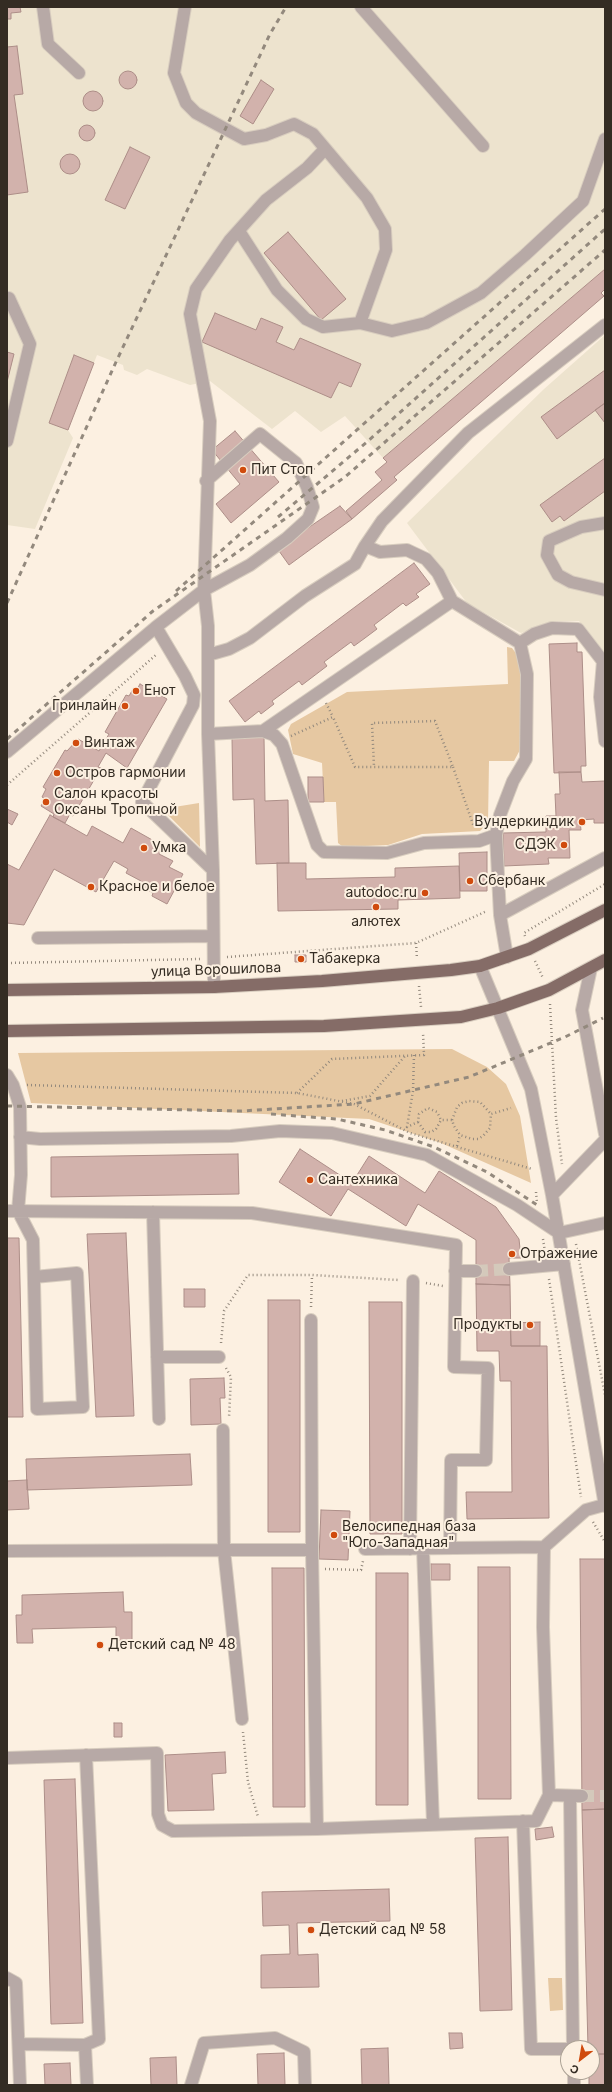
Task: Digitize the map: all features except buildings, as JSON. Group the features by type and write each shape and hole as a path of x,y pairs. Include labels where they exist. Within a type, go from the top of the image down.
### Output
{"main road":[{"name":"улица Ворошилова","path":"7,990 214,987 451,970 480,966 529,949 605,910"},
{"path":"7,1031 324,1026 423,1021 461,1017 498,1008 549,990 605,960"}],"street":[{"path":"42,7 48,44 79,73"},
{"path":"185,7 174,73 186,103 196,113 244,139 266,135 294,124 313,134 367,198 385,229 386,250 360,323"},
{"path":"361,7 482,146"},
{"path":"239,230 277,290 306,319 323,327 360,323 392,331 426,323 481,293 583,201 605,139"},
{"path":"214,987 213,870 208,734 208,626 204,590 206,481 210,421 190,314 196,289 239,230 266,200 307,168 325,149"},
{"path":"7,441 30,344 9,298"},
{"path":"208,656 229,649 250,638 305,596 355,564 382,521 468,433 605,325"},
{"path":"7,752 156,627 204,590 250,565 287,538 308,519 313,508 307,487 296,463 260,434 206,481"},
{"path":"605,522 581,527 550,541 547,555 558,575 571,582 605,590"},
{"path":"365,546 380,552 407,550 426,559 438,573 452,601 520,643 527,674 526,759 513,781 500,815 496,835 500,911 507,957"},
{"path":"263,731 452,601"},
{"path":"156,627 194,695 193,706 142,802 213,870"},
{"path":"520,643 534,634 552,628 578,629 585,636 604,662 600,697 605,741"},
{"path":"208,734 263,731 274,735 282,744 317,845 324,852 387,853 424,843 479,841 496,835"},
{"path":"500,911 605,858"},
{"path":"38,938 214,936"},
{"path":"365,1549 544,1547 586,1510 605,1506 559,1233 531,1089 480,966"},
{"path":"591,968 582,1010 605,1134"},
{"path":"10,1080 20,1107 21,1175 12,1211 33,1240 37,1409 82,1407 77,1273 34,1277"},
{"path":"20,1137 48,1139 231,1136 280,1131 332,1133 427,1155 517,1204 559,1233 605,1223"},
{"path":"552,1195 565,1184 605,1140"},
{"path":"12,1211 252,1213 456,1245 454,1367 488,1368 486,1460 451,1460 450,1548"},
{"path":"153,1212 159,1419"},
{"path":"509,1269 564,1264"},
{"path":"455,1271 476,1271"},
{"path":"410,1549 413,1281"},
{"path":"311,1320 312,1569 318,1829"},
{"path":"157,1356 219,1357"},
{"path":"222,1430 224,1550 242,1719"},
{"path":"7,1758 157,1753 158,1814 162,1825 173,1831 318,1829 536,1821 549,1795 543,1627 544,1547"},
{"path":"423,1549 434,1824"},
{"path":"7,1551 312,1550"},
{"path":"19,2044 85,2045 98,2039 86,1755"},
{"path":"549,1795 582,1796"},
{"path":"570,1796 573,2040"},
{"path":"523,1821 531,2049 560,2049"},
{"path":"7,1978 16,1983 20,2085"},
{"path":"7,2022 19,2030"},
{"path":"191,2085 204,2043 275,2038 304,2052 304,2085"},
{"path":"85,2045 87,2085"}],"path":[{"path":"7,786 167,646"},
{"path":"279,741 333,717 355,767 453,767"},
{"path":"374,767 372,723 435,722 453,767 479,841"},
{"path":"565,1184 556,1118 549,990 529,949 524,933 605,884"},
{"path":"7,963 214,958 416,943 500,911"},
{"path":"414,1055 413,1091 407,1127 418,1122"},
{"path":"340,1101 370,1096 405,1056"},
{"path":"10,1080 297,1093 354,1104 410,1133 532,1168 533,1175"},
{"path":"469,1101 480,1102 491,1114 492,1124 483,1136 472,1139 460,1135 452,1120 454,1112 458,1107 462,1103 469,1101"},
{"path":"428,1108 437,1112 441,1120 436,1129 431,1132 425,1132 420,1128 418,1122 419,1114 428,1108"},
{"path":"491,1114 511,1108"},
{"path":"441,1120 452,1120"},
{"path":"456,1146 460,1135"},
{"path":"535,1190 561,1349 580,1496 586,1510 605,1542"},
{"path":"573,1230 605,1395"},
{"path":"222,1430 229,1420 231,1377 219,1357 224,1311 248,1275 312,1276 413,1281 455,1288"},
{"path":"311,1320 312,1276"},
{"path":"312,1569 361,1570 365,1549"},
{"path":"242,1719 248,1782 261,1830"}],"shaded area":[{"path":"7,7 605,7 605,269 383,458 345,416 321,432 295,411 272,429 210,381 190,385 147,369 137,375 124,370 123,365 97,355 68,430 73,438 35,529 7,525"},
{"path":"605,335 605,713 598,647 579,621 556,621 521,633 467,603 407,523 544,389"},
{"path":"507,647 512,648 518,656 521,668 521,748 514,761 489,761 488,823 480,831 422,834 388,845 343,847 338,843 336,802 324,802 322,763 293,754 288,730 291,724 347,692 508,684"},
{"path":"199,803 200,847 162,809"},
{"path":"452,1049 487,1067 506,1084 520,1116 531,1183 441,1143 369,1119 31,1103 18,1053"},
{"path":"548,1978 562,1978 563,2010 550,2011"}],"tunnel":[{"path":"476,1271 509,1269"},
{"path":"582,1796 605,1796"}],"railway":[{"path":"7,603 116,362 270,34 286,7"},
{"path":"176,591 605,209"},
{"path":"278,517 368,441 605,229"},
{"path":"7,739 153,611 345,477 605,250"},
{"path":"7,1106 241,1111 354,1104 469,1077 565,1037 603,1018"},
{"path":"271,1114 337,1119 385,1130 434,1147 487,1172 537,1205"}],"place":[{"name":"Пит Стоп","path":"243,470"},
{"name":"Енот","path":"136,691"},
{"name":"Гринлайн","path":"125,706"},
{"name":"Винтаж","path":"76,743"},
{"name":"Остров гармонии","path":"57,773"},
{"name":"Салон красоты Оксаны Тропиной","path":"46,802"},
{"name":"Вундеркиндик","path":"582,822"},
{"name":"СДЭК","path":"564,845"},
{"name":"Умка","path":"144,848"},
{"name":"Сбербанк","path":"470,881"},
{"name":"Красное и белое","path":"91,887"},
{"name":"autodoc.ru","path":"425,893"},
{"name":"алютех","path":"376,907"},
{"name":"Табакерка","path":"301,959"},
{"name":"Сантехника","path":"310,1180"},
{"name":"Отражение","path":"512,1254"},
{"name":"Продукты","path":"530,1325"},
{"name":"Велосипедная база \"Юго-Западная\"","path":"334,1535"},
{"name":"Детский сад № 48","path":"100,1645"},
{"name":"Детский сад № 58","path":"311,1930"}]}
